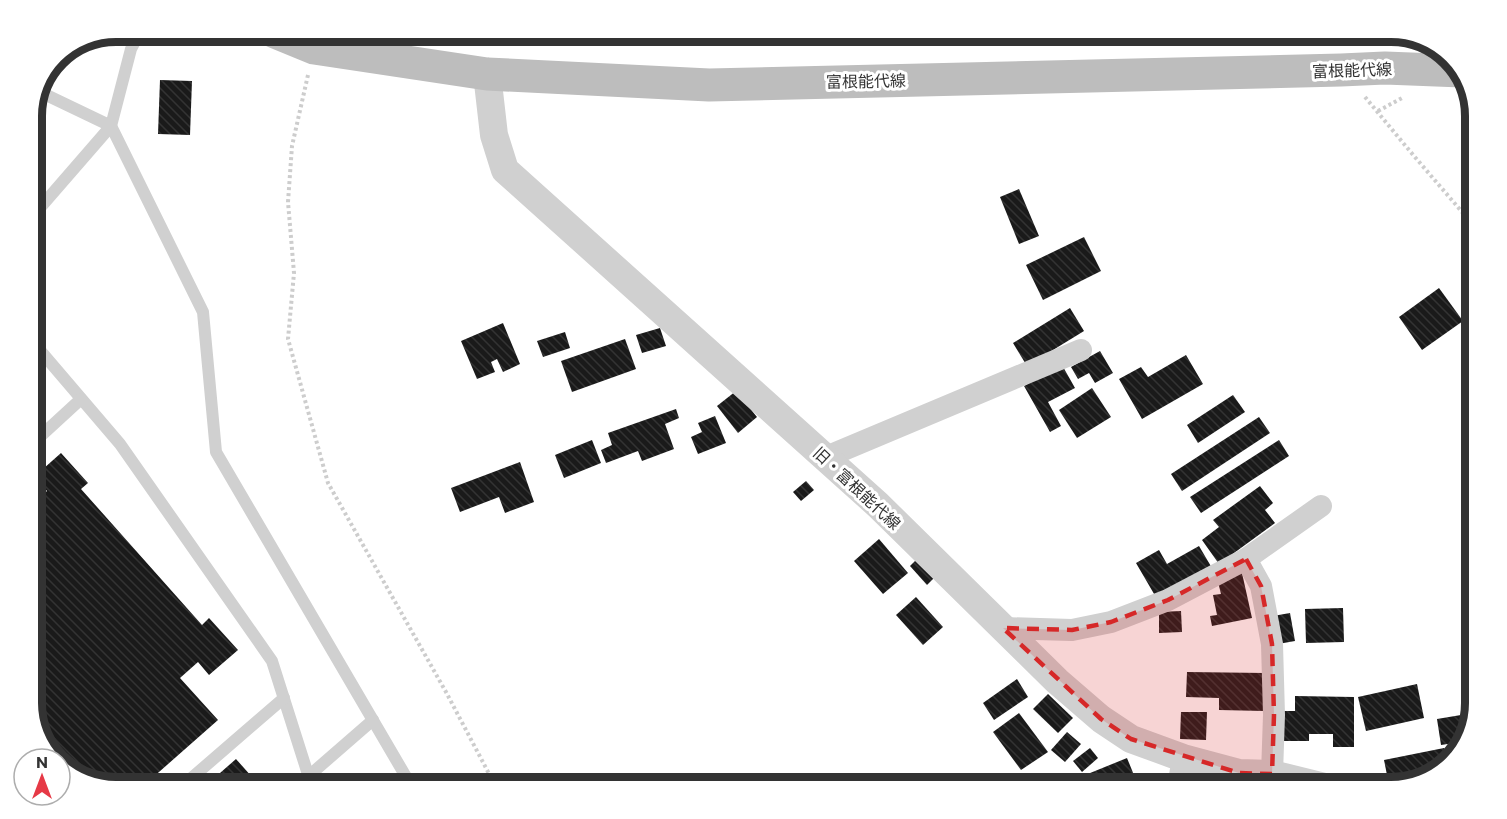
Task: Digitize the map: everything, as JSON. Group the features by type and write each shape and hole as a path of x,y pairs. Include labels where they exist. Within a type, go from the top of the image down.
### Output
{"main road":[{"name":"富根能代線","path":"299,42 314,48 487,74 709,85 1385,68 1450,71"}],"street":[{"name":"旧・富根能代線","path":"487,74 494,135 505,170 878,505 1057,681 1101,720 1131,739 1233,777"},
{"path":"824,458 1082,350"},
{"path":"1003,628 1072,630 1111,622 1168,600 1246,559 1321,506"},
{"path":"1246,559 1262,586 1272,644 1274,715 1272,774"},
{"path":"1180,777 1183,758"},
{"name":"旧・富根能代線","path":"1256,777 1272,774 1283,777"}],"lane":[{"path":"42,205 111,126 135,42"},
{"path":"46,95 111,126 203,312 216,452 406,777"},
{"path":"42,353 120,444 272,661 309,777"},
{"path":"42,435 81,399"},
{"path":"194,777 284,699"},
{"path":"316,777 373,720"}],"path":[{"path":"1312,42 1378,111 1465,215"},
{"path":"314,48 292,146 288,202 294,273 288,339 328,483 446,692 490,777"},
{"path":"1378,111 1403,97"}],"highlighted area":[{"path":"1246,559 1261,586 1272,644 1274,715 1272,774 1239,773 1131,739 1101,719 1003,628 1072,630 1111,622 1168,600"}],"building":[{"path":"160,80 192,81 190,135 158,134"},
{"path":"1019,189 1039,236 1019,244 1000,197"},
{"path":"1084,237 1101,271 1043,300 1026,265"},
{"path":"1439,288 1463,321 1422,350 1399,317"},
{"path":"1070,308 1084,331 1027,366 1013,343"},
{"path":"503,323 520,364 503,372 497,359 491,362 495,372 477,379 461,341"},
{"path":"660,328 666,346 642,353 636,335"},
{"path":"565,332 570,348 543,357 537,341"},
{"path":"625,339 636,369 572,392 561,361"},
{"path":"1100,351 1113,373 1095,383 1089,373 1078,379 1071,367"},
{"path":"1186,355 1203,384 1142,419 1119,379 1141,367 1148,377"},
{"path":"1062,365 1075,388 1048,402 1061,426 1050,432 1024,386"},
{"path":"1092,388 1111,417 1077,438 1059,410"},
{"path":"736,391 757,417 738,433 717,406"},
{"path":"1233,395 1245,412 1198,443 1187,425"},
{"path":"676,409 679,418 665,424 674,449 642,461 638,451 606,463 601,450 612,445 608,433"},
{"path":"715,416 726,443 698,454 691,437 702,432 698,423"},
{"path":"1259,417 1270,433 1182,491 1171,474"},
{"path":"592,440 601,463 564,478 555,455"},
{"path":"1279,440 1289,456 1201,513 1190,497"},
{"path":"61,453 88,483 81,489 202,625 209,618 238,650 209,675 198,662 180,678 218,720 153,777 106,776 83,769 72,763 72,747 56,747 46,727 42,708 42,496 47,491 42,486 42,470"},
{"path":"520,462 534,502 505,513 499,497 460,512 451,488"},
{"path":"806,481 814,490 801,501 793,492"},
{"path":"1260,486 1273,503 1265,510 1275,523 1219,564 1202,540 1219,527 1213,520"},
{"path":"879,539 908,573 883,594 854,561"},
{"path":"1199,546 1212,568 1157,599 1136,563 1159,550 1167,564"},
{"path":"918,558 935,577 927,585 910,566"},
{"path":"1242,573 1252,618 1212,626 1210,616 1217,615 1213,595 1221,594 1217,578"},
{"path":"916,597 943,627 923,645 896,615"},
{"path":"1343,608 1344,642 1306,643 1305,609"},
{"path":"1181,611 1182,632 1159,633 1159,612"},
{"path":"1290,613 1295,641 1278,644 1273,616"},
{"path":"1187,672 1265,673 1264,711 1219,710 1219,698 1186,697"},
{"path":"1017,679 1028,697 994,720 983,703"},
{"path":"1417,684 1424,718 1366,731 1358,697"},
{"path":"1048,694 1073,718 1058,733 1033,709"},
{"path":"1295,696 1354,697 1354,747 1333,747 1333,734 1309,734 1309,741 1284,741 1284,711 1295,711"},
{"path":"1181,712 1207,712 1206,740 1180,739"},
{"path":"1019,713 1048,752 1021,770 993,732"},
{"path":"1464,715 1453,743 1441,745 1437,719"},
{"path":"1067,732 1081,744 1065,762 1051,750"},
{"path":"1090,748 1098,758 1082,772 1073,761"},
{"path":"1444,748 1445,754 1432,765 1420,771 1392,777 1387,777 1384,760"},
{"path":"1127,758 1135,777 1080,777"},
{"path":"236,759 252,777 215,777"}]}
